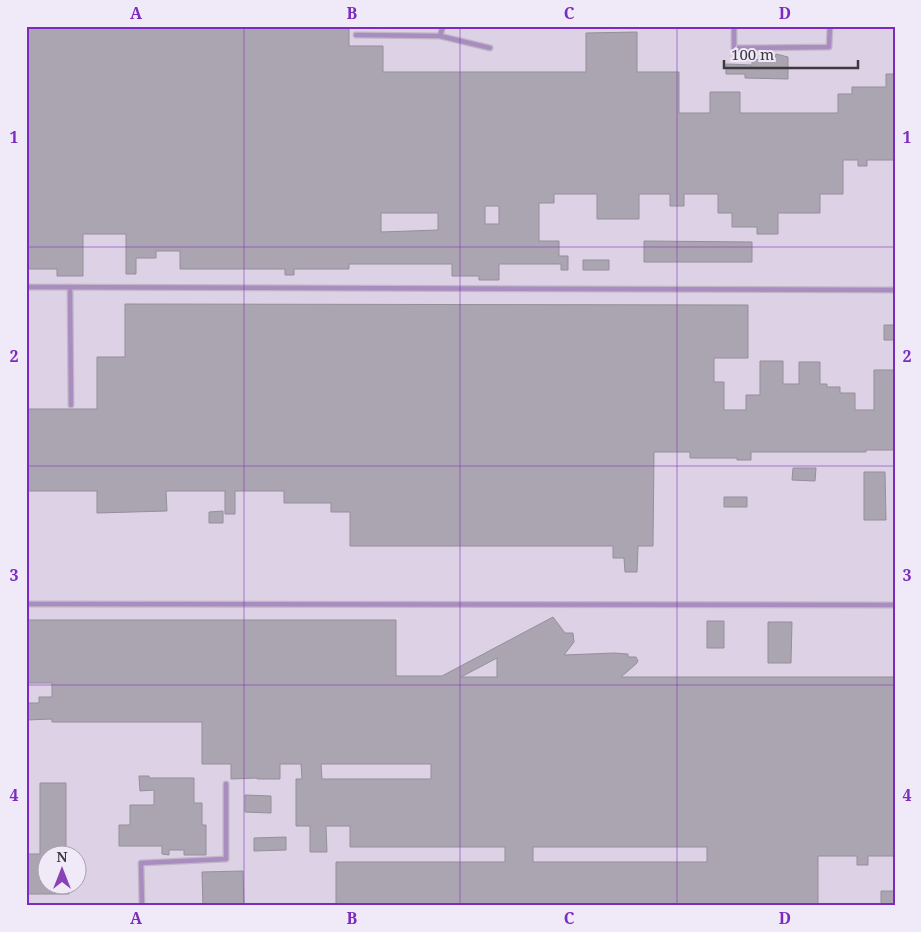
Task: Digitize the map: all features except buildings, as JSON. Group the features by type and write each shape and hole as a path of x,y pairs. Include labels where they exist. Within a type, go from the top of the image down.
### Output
{"lane":[{"path":"440,36 443,26"},
{"path":"735,26 734,48 829,47 830,26"},
{"path":"356,35 440,36 490,48"},
{"path":"26,287 895,290"},
{"path":"70,287 71,405"},
{"path":"26,604 895,605"},
{"path":"142,906 141,864 226,860 226,784"}],"shaded area":[{"path":"26,26 895,26 895,906 26,906"}]}
